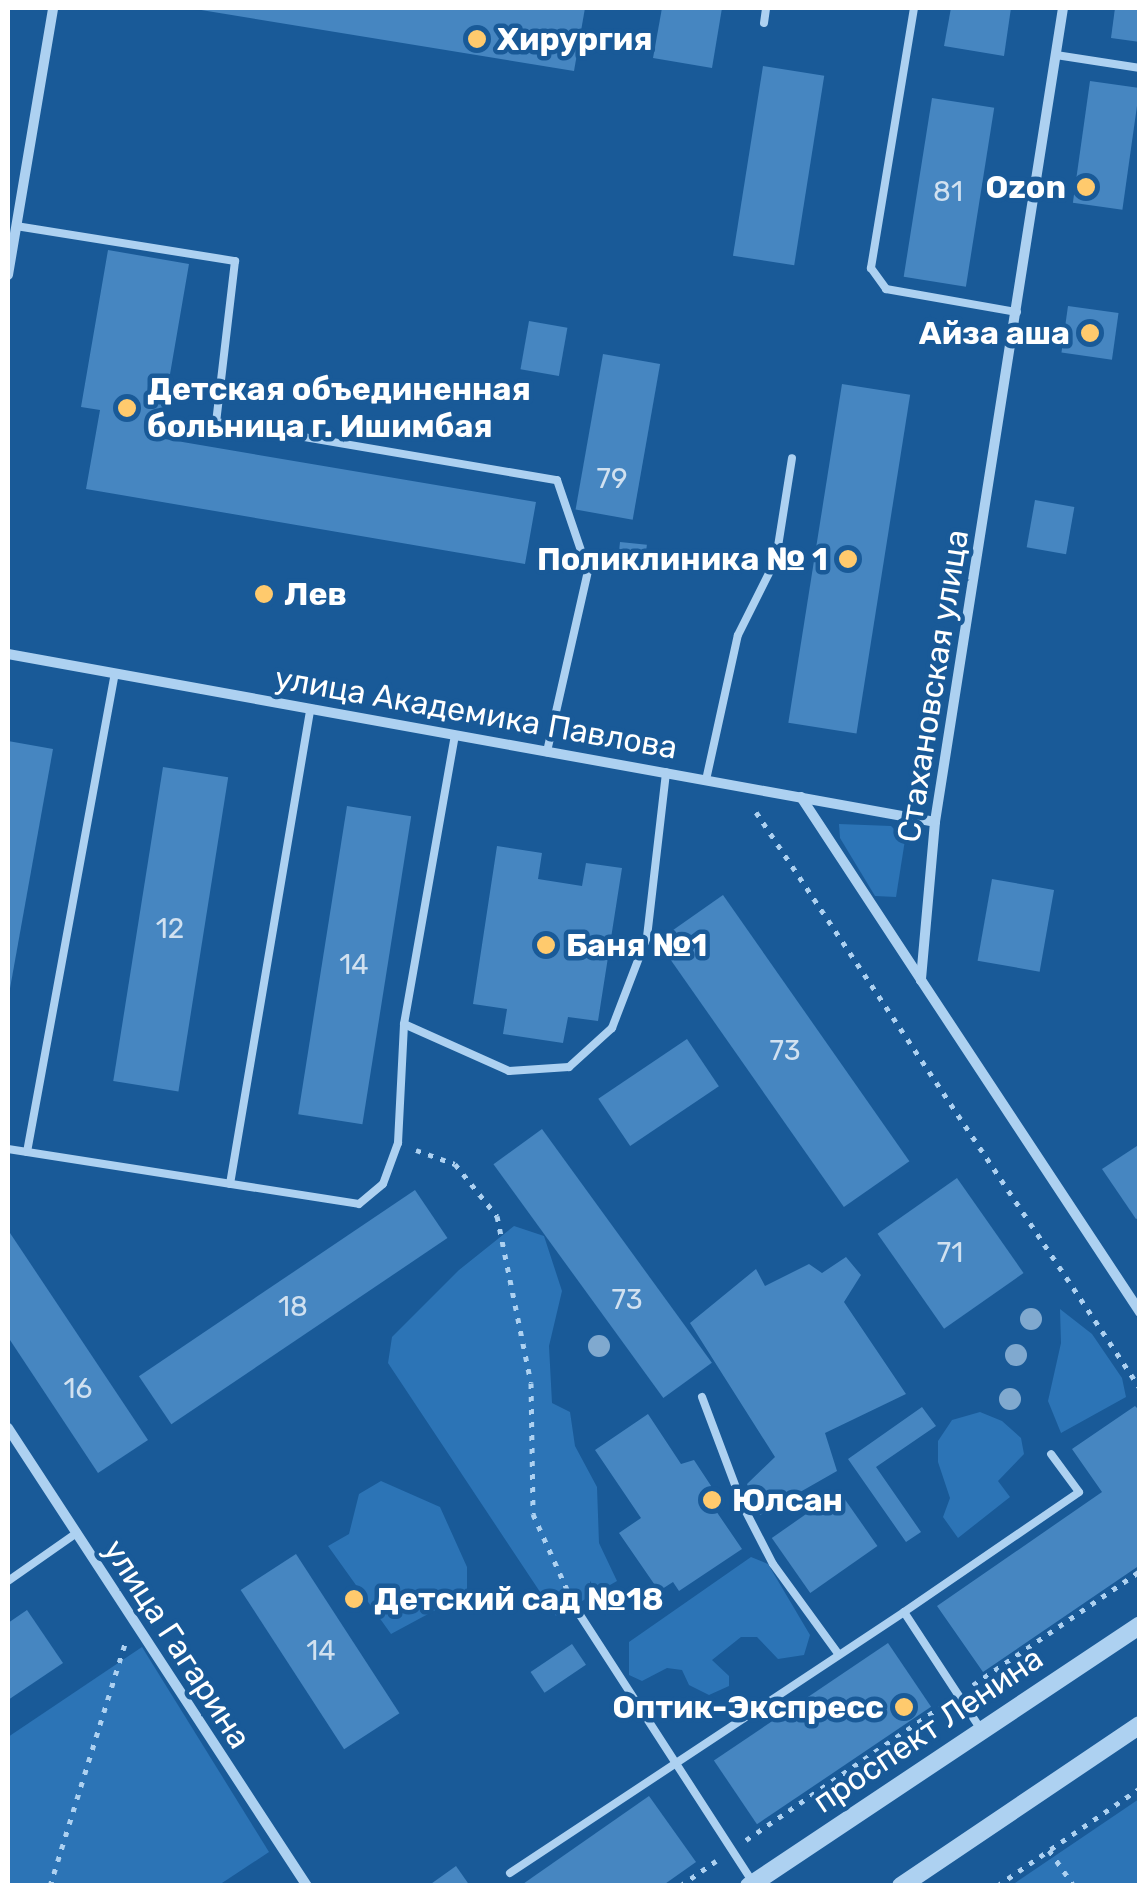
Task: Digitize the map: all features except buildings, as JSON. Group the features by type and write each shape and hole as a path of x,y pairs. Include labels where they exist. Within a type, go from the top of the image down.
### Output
{"street":[{"path":"8,275 53,8"},
{"name":"Стахановская улица","path":"921,980 935,822 1063,8"},
{"name":"улица Академика Павлова","path":"8,654 935,822"},
{"path":"801,796 1140,1312"},
{"name":"улица Гагарина","path":"8,1428 308,1886"},
{"name":"проспект Ленина","path":"753,1885 1140,1625"},
{"path":"900,1886 1140,1725"}],"lane":[{"path":"764,23 766,8"},
{"path":"914,8 870,268 886,289 1017,312"},
{"path":"1056,55 1140,68"},
{"path":"16,226 235,261 216,422 557,480 588,572 548,752"},
{"path":"706,780 738,635 776,559 792,458"},
{"path":"28,1152 115,673"},
{"path":"230,1184 310,709"},
{"path":"8,1148 358,1204 383,1184 398,1144 404,1024 455,736"},
{"path":"404,1024 508,1071 569,1067 612,1028 647,937 666,772"},
{"path":"702,1397 744,1506 773,1564 839,1655"},
{"path":"510,1873 1078,1492 1052,1454"},
{"path":"8,1581 76,1534"},
{"path":"578,1612 753,1885"},
{"path":"904,1612 983,1732"}],"path":[{"path":"738,784 1140,1388"},
{"path":"398,1144 455,1164 497,1216 531,1384 533,1514 578,1612"},
{"path":"680,1886 1140,1571"},
{"path":"50,1886 132,1622"},
{"path":"997,1886 1140,1788"},
{"path":"1049,1850 1074,1886"}],"shaded area":[{"path":"839,824 891,826 905,840 896,897 875,896 840,838"},
{"path":"514,1226 544,1236 562,1291 549,1346 552,1403 570,1412 575,1446 597,1487 599,1543 617,1581 556,1616 388,1363 392,1337 459,1270"},
{"path":"1060,1309 1092,1334 1122,1378 1126,1397 1061,1433 1048,1401 1061,1343"},
{"path":"980,1412 1002,1421 1021,1438 1024,1454 998,1481 1010,1497 958,1538 943,1517 950,1498 938,1462 938,1441 952,1420"},
{"path":"381,1481 440,1507 467,1567 467,1593 391,1634 328,1546 349,1534 359,1494"},
{"path":"751,1557 768,1564 810,1635 804,1655 778,1659 757,1637 741,1637 712,1660 729,1676 729,1686 709,1695 689,1685 682,1670 667,1668 642,1681 629,1675 629,1642"},
{"path":"142,1647 269,1852 219,1885 8,1885 8,1737"},
{"path":"1139,1799 1139,1885 1012,1885"}],"place":[{"name":"Хирургия","path":"477,39"},
{"name":"Ozon","path":"1086,187"},
{"name":"Айза аша","path":"1090,333"},
{"name":"Детская объединенная больница г. Ишимбая","path":"127,408"},
{"name":"Поликлиника № 1","path":"848,559"},
{"name":"Лев","path":"264,594"},
{"name":"Баня №1","path":"546,945"},
{"name":"Юлсан","path":"712,1500"},
{"name":"Детский сад №18","path":"354,1599"},
{"name":"Оптик-Экспресс","path":"904,1707"}]}
